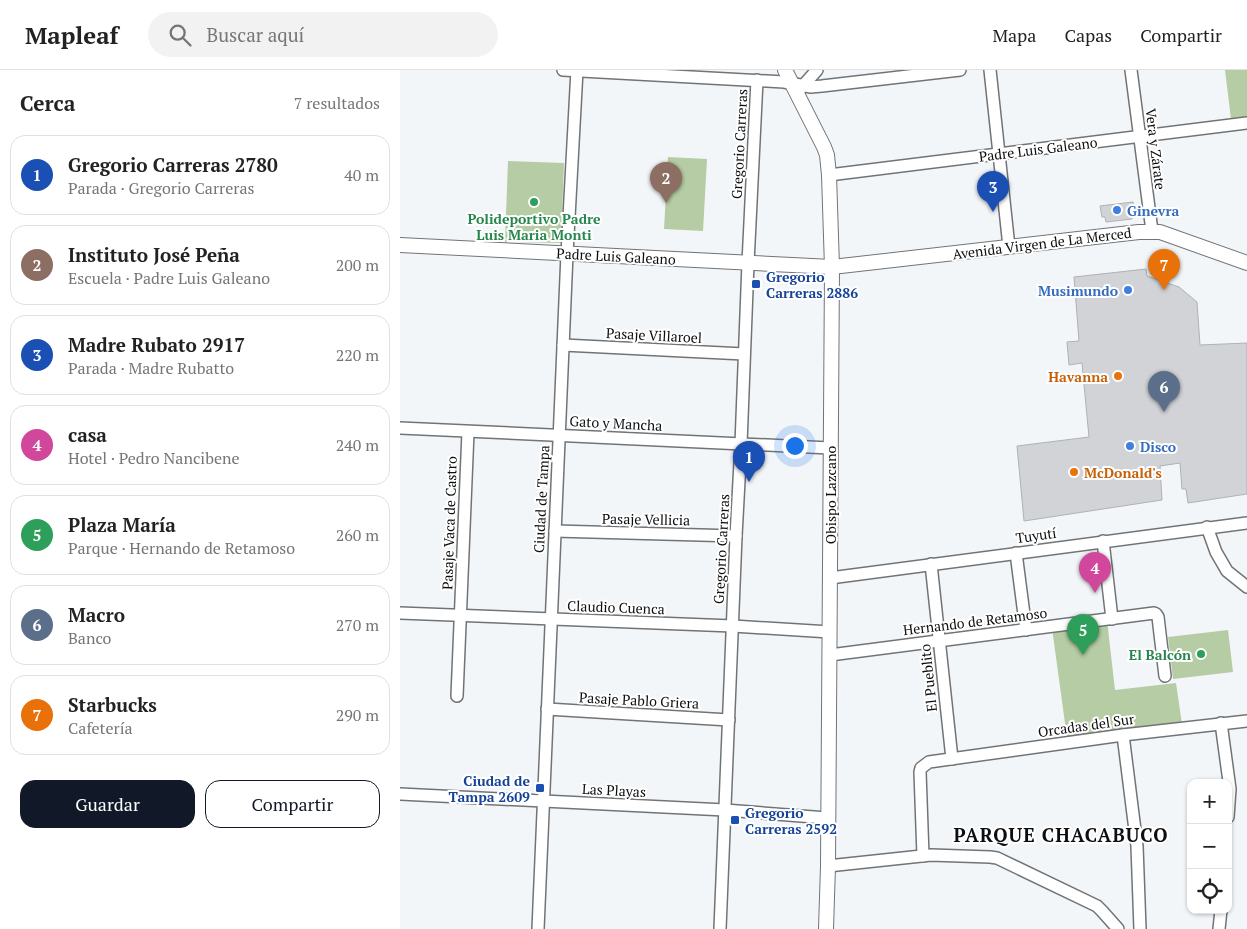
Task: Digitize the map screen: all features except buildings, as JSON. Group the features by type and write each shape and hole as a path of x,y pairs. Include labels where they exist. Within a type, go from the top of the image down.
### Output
{"main road":[{"name":"Obispo Lazcano","path":"785,70 798,87 824,147 827,155 829,175 832,267 830,655 826,929"},
{"name":"Avenida Virgen de La Merced","path":"832,267 1152,231 1247,263"},
{"name":"Padre Luis Galeano","path":"400,245 832,267"}],"street":[{"path":"563,70 757,80 798,87 822,86 960,70"},
{"name":"Ciudad de Tampa","path":"538,929 567,254 577,70"},
{"path":"798,87 817,70"},
{"path":"990,70 1009,247"},
{"name":"Vera y Zárate","path":"1131,70 1152,231"},
{"name":"Gregorio Carreras","path":"720,929 757,80"},
{"name":"Padre Luis Galeano","path":"829,175 1247,123"},
{"name":"Pasaje Villaroel","path":"563,345 744,354"},
{"name":"Gato y Mancha","path":"400,428 830,448"},
{"name":"Pasaje Vaca de Castro","path":"457,696 468,432"},
{"name":"Tuyutí","path":"830,578 1247,523"},
{"path":"1206,527 1216,552 1227,571 1247,587"},
{"name":"Pasaje Vellicia","path":"555,531 736,536"},
{"path":"1103,541 1112,619"},
{"path":"1016,552 1026,630"},
{"name":"El Pueblito","path":"930,564 952,758"},
{"name":"Claudio Cuenca","path":"400,613 733,626 830,632"},
{"name":"Hernando de Retamoso","path":"830,655 1154,613 1158,618 1165,676"},
{"name":"Pasaje Pablo Griera","path":"547,709 729,720"},
{"name":"Orcadas del Sur","path":"923,856 920,772 921,768 929,762 1247,720"},
{"path":"1221,724 1229,779"},
{"path":"1123,735 1137,846 1140,929"},
{"name":"Las Playas","path":"400,794 725,810 828,818"},
{"path":"828,866 923,856 990,856 1097,906 1118,929"},
{"path":"1219,929 1221,914"}],"green space":[{"path":"1225,70 1247,70 1247,117 1231,119"},
{"path":"668,157 707,159 703,231 664,229"},
{"name":"Polideportivo Padre Luis Maria Monti","path":"508,161 564,163 561,243 505,242"},
{"path":"1107,620 1115,690 1176,683 1182,724 1067,738 1052,628"},
{"name":"El Balcón","path":"1228,630 1233,672 1173,679 1168,637"}],"place":[{"name":"Polideportivo Padre Luis Maria Monti","path":"534,202"},
{"name":"Instituto José Peña","path":"666,203"},
{"name":"Ginevra","path":"1117,210"},
{"name":"Madre Rubato 2917","path":"993,212"},
{"name":"Gregorio Carreras 2886","path":"756,284"},
{"name":"Musimundo","path":"1128,290"},
{"name":"Starbucks","path":"1164,290"},
{"name":"Havanna","path":"1118,376"},
{"name":"Macro","path":"1164,412"},
{"name":"Disco","path":"1130,446"},
{"name":"McDonald's","path":"1074,472"},
{"name":"Gregorio Carreras 2780","path":"749,482"},
{"name":"casa","path":"1095,593"},
{"name":"El Balcón","path":"1201,654"},
{"name":"Plaza María","path":"1083,655"},
{"name":"Ciudad de Tampa 2609","path":"540,788"},
{"name":"Gregorio Carreras 2592","path":"735,820"}],"district":[{"name":"PARQUE CHACABUCO","path":"1061,834"}]}
